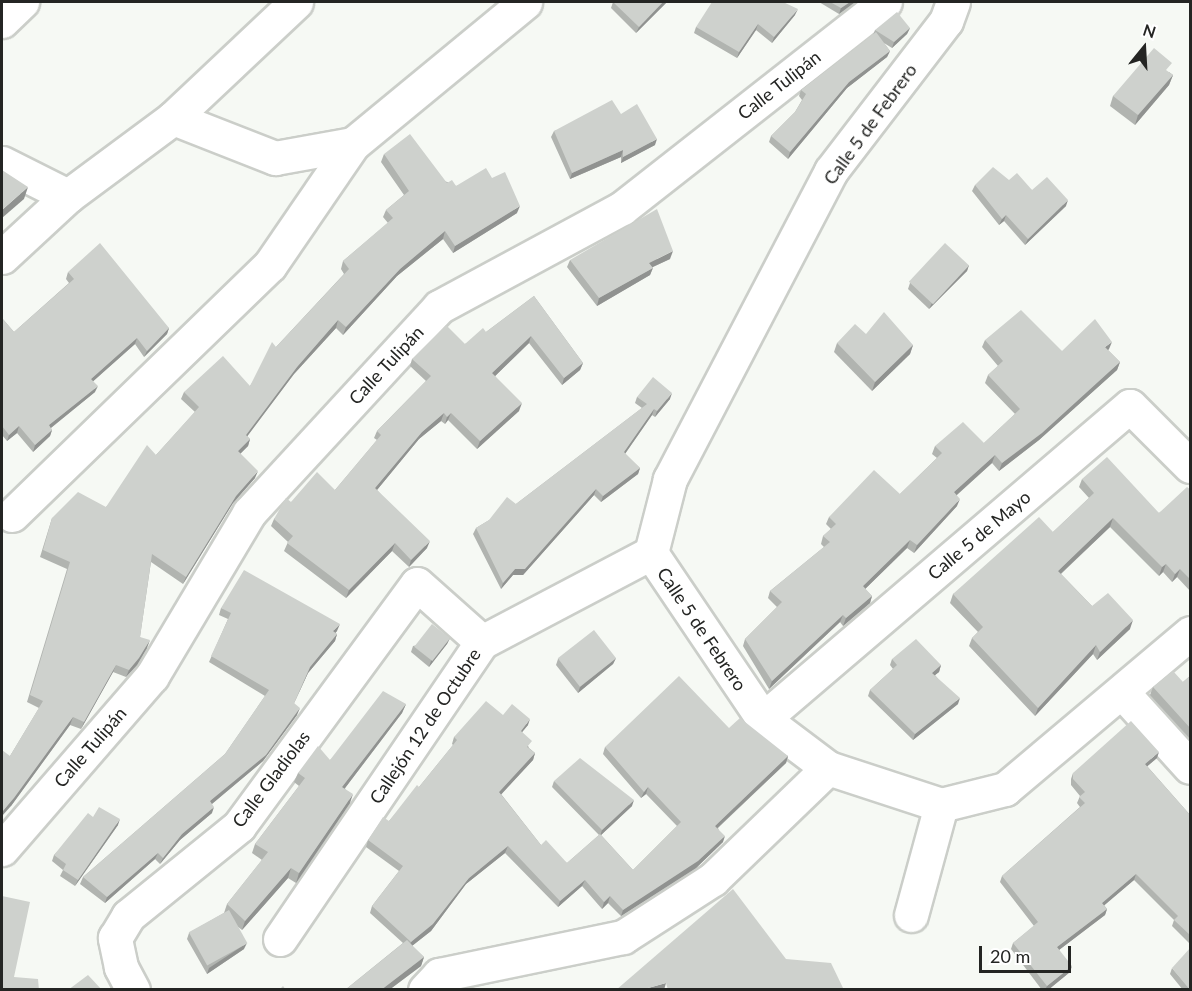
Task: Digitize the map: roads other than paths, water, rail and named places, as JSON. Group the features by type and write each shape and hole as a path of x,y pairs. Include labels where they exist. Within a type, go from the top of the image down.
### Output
{"street":[{"path":"2,21 22,2"},
{"path":"2,257 68,196 173,118 296,2"},
{"path":"12,515 270,265 353,144 525,2"},
{"name":"Calle Tulipán","path":"2,849 152,676 249,513 439,307 622,208 885,2"},
{"name":"Calle 5 de Febrero","path":"941,805 828,768 763,719 651,553 670,479 831,171 946,21 953,2"},
{"path":"173,118 275,158 353,144"},
{"path":"2,163 68,196"},
{"name":"Calle 5 de Mayo","path":"763,719 1130,406 1191,466"},
{"name":"Callejón 12 de Octubre","path":"280,939 482,642 651,553"},
{"name":"Calle Gladiolas","path":"133,990 121,967 115,938 128,916 239,826 417,584 482,642"},
{"path":"911,915 941,805 1005,789 1191,633"},
{"path":"1122,692 1191,767"},
{"path":"425,990 439,975 624,937 713,879 828,768"}]}
